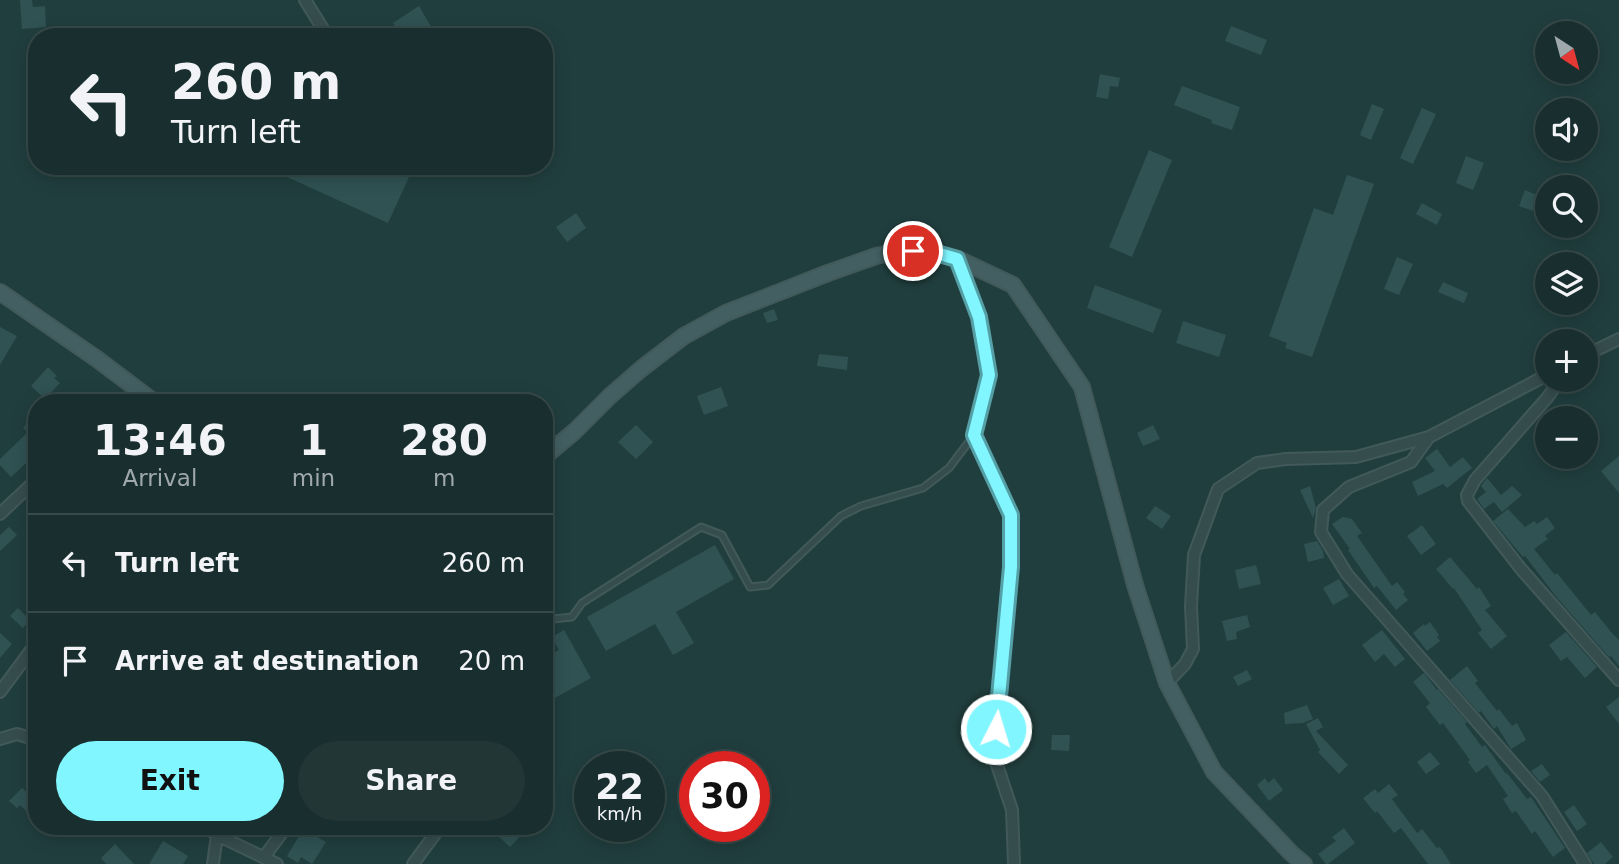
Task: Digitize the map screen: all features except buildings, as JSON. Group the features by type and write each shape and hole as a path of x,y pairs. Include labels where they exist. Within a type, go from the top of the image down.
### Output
{"street":[{"path":"305,0 322,28"},
{"path":"553,449 641,369 684,336 726,313 828,273 876,256 929,251 957,259 1013,285 1082,387 1135,585 1167,682 1214,772 1304,864"},
{"path":"957,259 979,317 989,375 974,435 1011,515 1011,567 994,756 1012,810 1014,864"},
{"path":"0,292 97,359 142,394"},
{"path":"1598,349 1619,339"},
{"path":"1167,682 1185,664 1193,649 1191,606 1194,555 1218,489 1257,463 1286,459 1356,457 1429,437 1535,381"},
{"path":"1551,392 1475,480 1467,495 1468,501 1521,569 1619,680"},
{"path":"1429,437 1411,462 1349,488 1323,510 1321,532 1347,574 1542,796 1585,864"},
{"path":"0,514 28,488"},
{"path":"0,692 28,654"},
{"path":"0,740 17,734 28,737"},
{"path":"213,864 216,835"},
{"path":"224,835 277,864"},
{"path":"264,856 280,835"},
{"path":"413,864 434,835"}],"lane":[{"path":"553,619 572,617 582,603 701,527 722,535 750,586 768,585 841,516 861,506 923,488 949,468 974,435"}],"route":[{"path":"913,251 929,251 957,259 979,317 989,375 974,435 1011,515 1011,567 996,729"}]}
